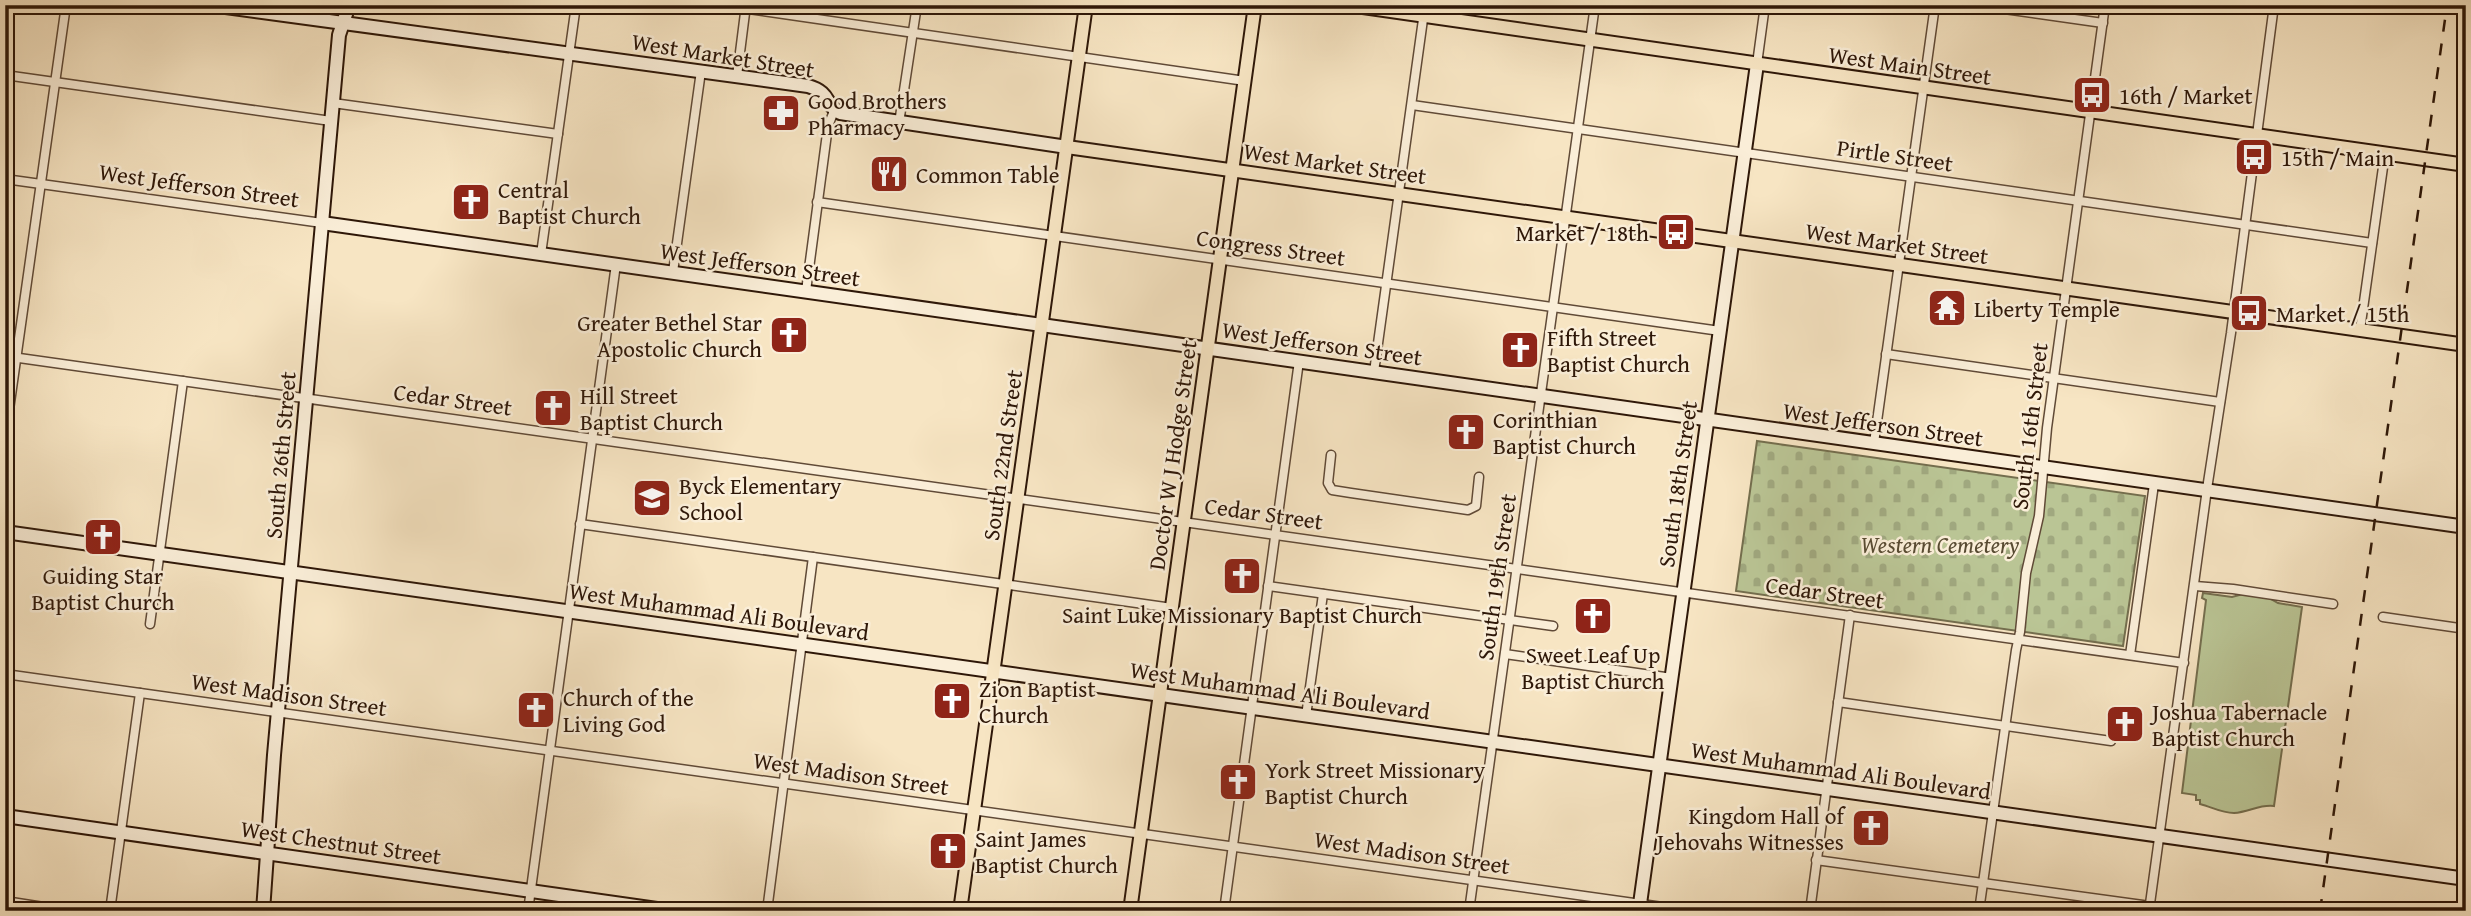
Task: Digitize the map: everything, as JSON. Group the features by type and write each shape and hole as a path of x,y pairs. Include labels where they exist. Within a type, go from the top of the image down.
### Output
{"main road":[{"name":"South 22nd Street","path":"960,911 1086,5"},
{"name":"Doctor W J Hodge Street","path":"1130,911 1255,5"},
{"name":"West Main Street","path":"1349,5 1425,11 1591,40 2466,165"},
{"name":"West Market Street","path":"1067,147 2466,345"}],"street":[{"path":"5,438 66,5"},
{"name":"West Market Street","path":"211,5 816,88 825,94 835,111 1067,147"},
{"name":"South 26th Street","path":"262,911 339,35 349,5"},
{"path":"541,254 576,5"},
{"path":"721,5 1245,81"},
{"path":"899,122 917,5"},
{"name":"South 19th Street","path":"1469,911 1595,5"},
{"path":"1757,64 1765,5"},
{"path":"1874,443 1935,5"},
{"path":"1976,5 2103,23"},
{"name":"South 16th Street","path":"1979,911 2019,639 2026,572 2039,516 2053,378 2105,5"},
{"path":"1816,860 2150,908 2274,5"},
{"path":"737,76 746,7"},
{"path":"1374,372 1425,11"},
{"name":"South 18th Street","path":"1640,907 1757,64"},
{"path":"673,272 701,71"},
{"path":"5,75 331,121"},
{"path":"333,103 558,134"},
{"name":"Pirtle Street","path":"1412,105 2372,243"},
{"path":"806,291 828,126 835,111"},
{"path":"2360,330 2385,153"},
{"name":"West Jefferson Street","path":"5,179 2466,527"},
{"name":"Congress Street","path":"817,202 1720,331"},
{"path":"528,911 616,264"},
{"path":"1886,354 2220,402"},
{"name":"Cedar Street","path":"5,356 2185,663"},
{"path":"1224,911 1299,361"},
{"path":"150,624 183,381"},
{"path":"1331,455 1328,483 1332,490 1364,495 1468,510 1476,506 1479,477"},
{"path":"2130,655 2154,484"},
{"path":"580,524 1172,608"},
{"name":"West Muhammad Ali Boulevard","path":"5,532 2466,879"},
{"path":"766,911 813,557"},
{"path":"1268,586 1553,626"},
{"path":"2195,586 2258,592 2333,604"},
{"path":"1306,716 1323,594"},
{"path":"1810,911 1850,615"},
{"path":"2383,617 2466,629"},
{"path":"1505,654 1672,678"},
{"name":"West Madison Street","path":"5,674 1474,880 1640,907 1690,911"},
{"path":"110,911 140,693"},
{"path":"1838,702 2111,741"},
{"name":"West Chestnut Street","path":"5,816 671,911"},
{"path":"5,901 69,911"}],"green space":[{"name":"Western Cemetery","path":"1757,441 2145,496 2123,646 1736,591"},
{"path":"2203,593 2232,597 2243,594 2302,607 2274,806 2229,813 2200,804 2196,795 2182,793 2206,600 2202,598"}],"railway":[{"path":"2320,911 2447,5"}],"place":[{"name":"16th / Market","path":"2092,95"},
{"name":"Good Brothers Pharmacy","path":"781,113"},
{"name":"15th / Main","path":"2254,157"},
{"name":"Common Table","path":"889,174"},
{"name":"Central Baptist Church","path":"471,202"},
{"name":"Market / 18th","path":"1676,232"},
{"name":"Liberty Temple","path":"1947,308"},
{"name":"Market / 15th","path":"2249,313"},
{"name":"Greater Bethel Star Apostolic Church","path":"789,335"},
{"name":"Fifth Street Baptist Church","path":"1520,350"},
{"name":"Hill Street Baptist Church","path":"553,408"},
{"name":"Corinthian Baptist Church","path":"1466,432"},
{"name":"Byck Elementary School","path":"652,498"},
{"name":"Guiding Star Baptist Church","path":"103,537"},
{"name":"Saint Luke Missionary Baptist Church","path":"1242,576"},
{"name":"Sweet Leaf Up Baptist Church","path":"1593,616"},
{"name":"Zion Baptist Church","path":"952,701"},
{"name":"Church of the Living God","path":"536,710"},
{"name":"Joshua Tabernacle Baptist Church","path":"2125,724"},
{"name":"York Street Missionary Baptist Church","path":"1238,782"},
{"name":"Kingdom Hall of Jehovahs Witnesses","path":"1871,828"},
{"name":"Saint James Baptist Church","path":"948,851"}]}
